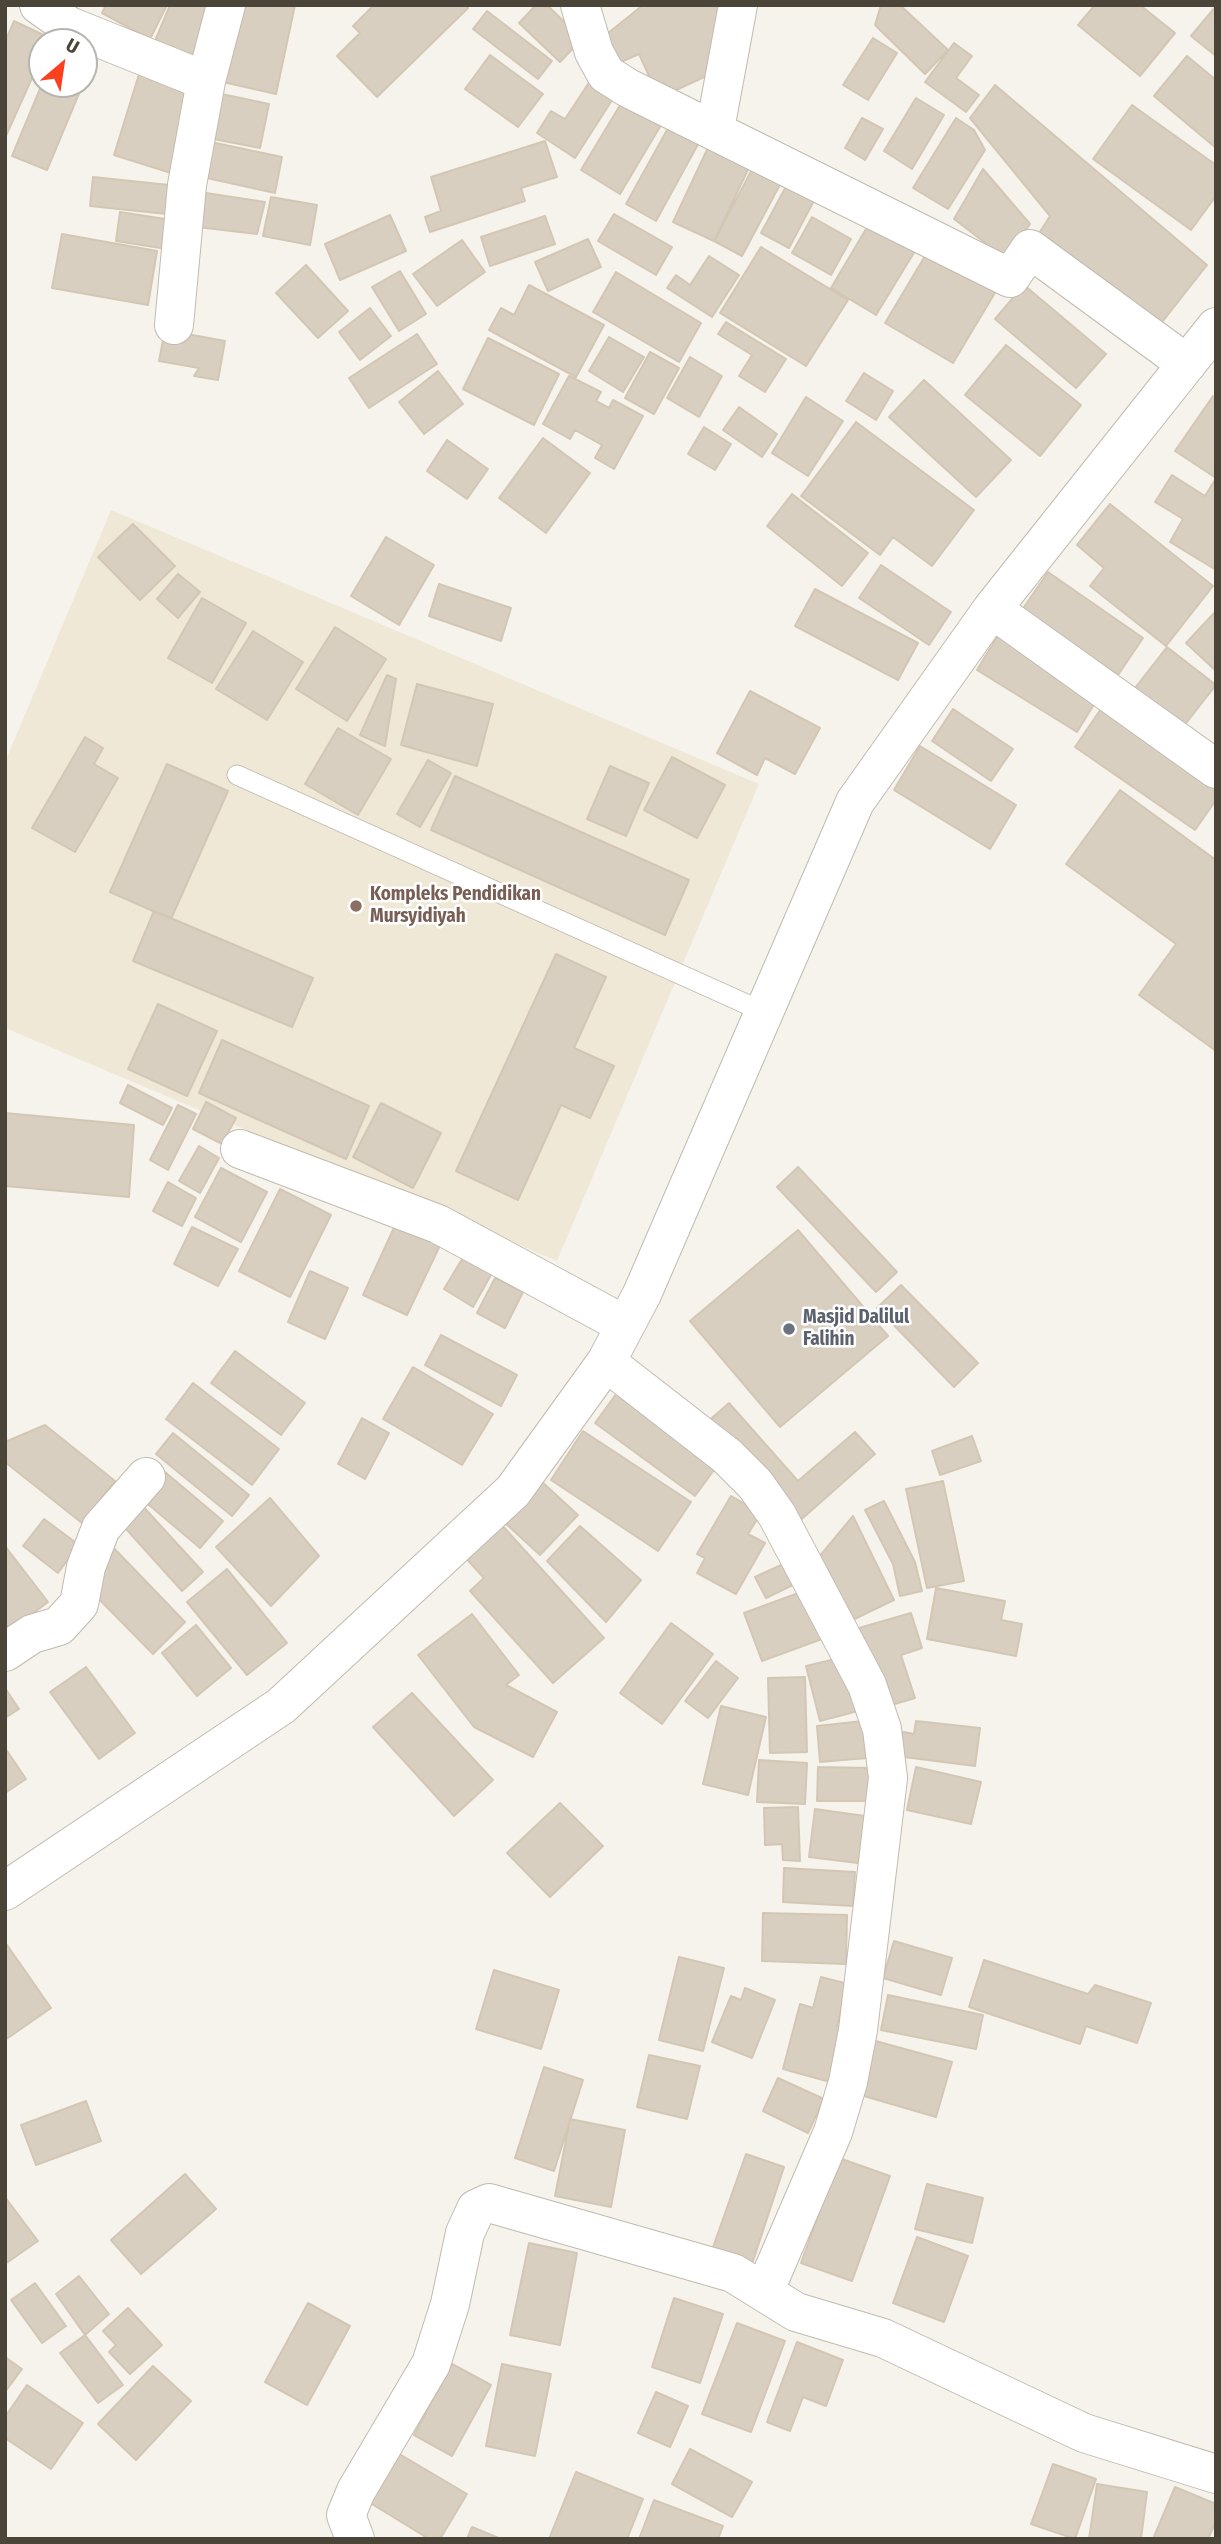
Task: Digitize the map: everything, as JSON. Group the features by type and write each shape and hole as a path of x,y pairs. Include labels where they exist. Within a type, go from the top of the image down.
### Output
{"street":[{"path":"39,5 69,26 206,81"},
{"path":"174,325 187,185 206,81 226,5"},
{"path":"580,5 594,52 606,74 628,88 1010,278 1030,249 1187,363"},
{"path":"715,129 738,5"},
{"path":"7,1886 281,1706 513,1491 606,1362 642,1293 855,802 992,609 1216,327"},
{"path":"992,609 1216,769"},
{"path":"240,1149 438,1224 625,1325"},
{"path":"606,1362 727,1456 755,1484 776,1515 867,1685 882,1728 888,1778 858,2030 848,2082 833,2132 764,2292"},
{"path":"5,1652 32,1634 59,1626 79,1604 86,1567 101,1528 146,1477"},
{"path":"355,2539 346,2515 356,2491 430,2364 450,2304 465,2233 476,2209 489,2203 733,2273 796,2312 883,2338 1084,2433 1216,2474"}],"lane":[{"path":"237,775 764,1012"}],"shaded area":[{"name":"Kompleks Pendidikan Mursyidiyah","path":"111,510 759,784 557,1261 5,1028 5,762"}],"building":[{"path":"106,5 167,5 150,39 102,13"},
{"path":"170,5 217,5 193,59 155,41"},
{"path":"241,5 295,5 276,94 223,82"},
{"path":"374,5 465,5 468,8 377,97 337,56 360,33 353,26"},
{"path":"536,5 547,5 582,39 560,62 519,23"},
{"path":"643,5 723,5 717,71 659,98 639,54 614,65 602,38"},
{"path":"881,5 900,5 948,50 925,74 875,25"},
{"path":"1095,5 1140,5 1175,33 1140,76 1078,25"},
{"path":"1216,6 1216,56 1191,36"},
{"path":"487,11 552,61 538,79 473,29"},
{"path":"14,21 29,28 28,87 5,138 5,42"},
{"path":"873,38 897,53 868,100 843,85"},
{"path":"954,43 972,56 956,78 979,95 966,112 925,82"},
{"path":"490,55 543,94 518,127 465,89"},
{"path":"1187,56 1216,80 1216,148 1154,96"},
{"path":"140,71 197,88 171,173 114,155"},
{"path":"590,81 614,97 575,158 537,133 551,111 565,119"},
{"path":"995,85 1207,265 1159,326 1036,238 1050,216 970,118"},
{"path":"217,93 269,104 260,148 208,138"},
{"path":"625,97 664,120 620,194 581,170"},
{"path":"36,98 77,98 47,170 12,156"},
{"path":"916,98 944,115 912,169 884,151"},
{"path":"1132,105 1216,165 1216,196 1191,230 1093,159"},
{"path":"862,118 883,129 865,160 845,148"},
{"path":"956,118 974,130 985,150 948,209 913,188"},
{"path":"672,121 702,137 656,221 626,204"},
{"path":"713,137 754,157 714,241 673,222"},
{"path":"206,141 282,157 275,193 198,176"},
{"path":"545,141 557,177 521,188 525,201 430,232 425,217 441,211 431,177"},
{"path":"755,164 783,179 742,256 714,241"},
{"path":"983,169 1030,224 1005,258 954,219"},
{"path":"93,177 179,186 176,215 90,206"},
{"path":"790,179 818,193 789,248 761,233"},
{"path":"193,191 265,202 257,234 189,226"},
{"path":"271,197 317,205 310,245 263,236"},
{"path":"120,212 178,221 173,250 116,241"},
{"path":"614,214 672,247 656,275 598,241"},
{"path":"390,215 406,251 340,280 325,244"},
{"path":"545,216 555,244 490,266 481,237"},
{"path":"812,217 851,239 831,275 792,253"},
{"path":"869,224 915,251 876,315 831,288"},
{"path":"62,234 157,251 148,305 52,288"},
{"path":"588,239 601,267 548,291 535,262"},
{"path":"462,240 485,272 437,306 413,274"},
{"path":"931,246 999,286 953,363 885,323"},
{"path":"761,247 848,300 806,366 720,313"},
{"path":"709,256 739,275 712,317 667,288 676,275 690,285"},
{"path":"306,265 348,311 318,338 276,293"},
{"path":"400,271 426,314 399,331 372,287"},
{"path":"616,272 701,323 679,362 593,312"},
{"path":"529,285 604,325 576,377 489,330 501,308 514,315"},
{"path":"1024,285 1106,354 1076,388 995,319"},
{"path":"370,308 391,336 360,360 339,332"},
{"path":"726,322 786,359 765,392 739,376 752,355 718,334"},
{"path":"165,330 225,341 218,380 194,376 199,368 159,361"},
{"path":"417,334 437,364 369,408 349,378"},
{"path":"609,337 644,357 623,392 589,371"},
{"path":"488,338 559,374 534,425 463,389"},
{"path":"1006,345 1081,405 1040,456 965,395"},
{"path":"650,352 679,368 654,414 625,398"},
{"path":"690,357 722,376 699,417 667,398"},
{"path":"438,371 463,404 424,434 399,402"},
{"path":"864,373 893,391 876,420 846,401"},
{"path":"569,376 601,392 596,401 609,408 613,400 643,416 614,469 595,458 602,445 575,430 570,439 543,424"},
{"path":"924,380 1011,460 976,497 889,417"},
{"path":"1213,396 1216,398 1216,478 1175,451"},
{"path":"806,397 843,421 808,476 772,453"},
{"path":"739,407 777,434 762,457 723,430"},
{"path":"856,422 974,510 932,566 893,537 880,555 801,496"},
{"path":"704,427 731,444 715,470 688,454"},
{"path":"543,438 590,473 546,533 499,498"},
{"path":"447,440 488,469 467,499 427,471"},
{"path":"1172,475 1205,496 1216,478 1216,570 1170,542 1183,519 1155,502"},
{"path":"792,494 868,553 842,586 767,526"},
{"path":"1110,504 1213,586 1166,646 1090,586 1104,568 1077,545"},
{"path":"133,524 175,566 140,600 98,557"},
{"path":"386,537 434,565 399,625 351,596"},
{"path":"881,565 951,612 929,645 859,598"},
{"path":"1048,572 1143,638 1118,675 1022,610"},
{"path":"178,574 200,592 178,618 157,599"},
{"path":"439,584 511,608 501,641 429,616"},
{"path":"815,589 918,643 898,680 795,626"},
{"path":"202,598 246,623 212,683 168,658"},
{"path":"1216,611 1216,671 1186,643"},
{"path":"335,627 386,659 347,721 296,689"},
{"path":"253,631 303,662 267,720 216,689"},
{"path":"1000,632 1101,693 1077,732 977,670"},
{"path":"1167,647 1216,685 1183,727 1135,688"},
{"path":"387,675 396,679 385,746 360,735"},
{"path":"417,684 493,704 477,766 401,745"},
{"path":"750,691 820,728 795,774 765,758 757,775 717,753"},
{"path":"1105,703 1216,780 1216,800 1195,830 1075,747"},
{"path":"953,709 1013,749 991,781 932,741"},
{"path":"338,728 391,759 358,815 305,784"},
{"path":"85,737 103,748 94,764 118,778 75,852 32,828"},
{"path":"920,746 1016,805 990,849 894,790"},
{"path":"672,757 725,785 697,838 644,810"},
{"path":"428,760 451,773 420,827 397,814"},
{"path":"167,764 228,791 171,919 110,892"},
{"path":"610,766 649,783 626,836 587,819"},
{"path":"455,776 689,880 665,935 431,830"},
{"path":"1120,790 1216,860 1216,1051 1139,995 1176,944 1066,864"},
{"path":"154,911 313,978 292,1027 133,961"},
{"path":"556,954 606,977 574,1048 614,1066 590,1118 561,1105 518,1200 456,1171"},
{"path":"158,1004 217,1031 187,1096 128,1069"},
{"path":"222,1040 369,1106 346,1159 199,1093"},
{"path":"128,1085 172,1108 163,1125 120,1103"},
{"path":"206,1102 236,1118 222,1144 193,1129"},
{"path":"381,1103 441,1133 413,1188 353,1157"},
{"path":"178,1105 196,1114 168,1170 150,1160"},
{"path":"5,1113 134,1125 129,1197 5,1186"},
{"path":"199,1146 219,1158 200,1193 179,1181"},
{"path":"798,1167 897,1272 876,1292 777,1187"},
{"path":"221,1168 267,1192 241,1242 195,1217"},
{"path":"168,1182 196,1198 182,1226 153,1211"},
{"path":"280,1189 331,1215 290,1297 239,1271"},
{"path":"398,1219 443,1239 407,1315 363,1295"},
{"path":"192,1227 238,1249 218,1286 174,1264"},
{"name":"Masjid Dalilul Falihin","path":"798,1230 888,1336 780,1427 690,1321"},
{"path":"464,1256 492,1273 473,1307 444,1289"},
{"path":"310,1271 348,1288 325,1339 288,1322"},
{"path":"495,1278 523,1292 505,1328 477,1313"},
{"path":"901,1285 978,1363 954,1387 877,1308"},
{"path":"441,1335 517,1375 501,1406 425,1365"},
{"path":"235,1351 305,1403 281,1435 211,1383"},
{"path":"413,1367 493,1414 462,1465 383,1419"},
{"path":"193,1383 279,1449 252,1485 166,1419"},
{"path":"622,1386 722,1459 695,1496 595,1423"},
{"path":"729,1403 798,1481 855,1432 875,1454 795,1525 705,1424"},
{"path":"362,1418 389,1433 365,1479 338,1464"},
{"path":"45,1425 115,1481 82,1523 5,1462 5,1442"},
{"path":"583,1431 691,1502 658,1551 551,1480"},
{"path":"173,1433 249,1495 232,1516 156,1454"},
{"path":"972,1436 981,1461 940,1475 932,1451"},
{"path":"159,1467 223,1521 200,1548 136,1494"},
{"path":"541,1481 578,1515 540,1555 503,1521"},
{"path":"943,1481 964,1581 927,1588 906,1489"},
{"path":"731,1496 761,1513 748,1534 765,1543 736,1594 697,1573 705,1558 697,1554"},
{"path":"270,1498 319,1556 271,1606 216,1547"},
{"path":"138,1501 203,1572 182,1591 118,1520"},
{"path":"884,1501 915,1562 922,1591 900,1596 893,1564 865,1510"},
{"path":"853,1516 894,1600 844,1624 814,1563"},
{"path":"44,1519 79,1545 58,1573 23,1546"},
{"path":"500,1523 604,1638 553,1683 470,1591 484,1578 464,1556"},
{"path":"580,1526 641,1580 606,1622 547,1561"},
{"path":"109,1543 185,1622 153,1654 89,1589"},
{"path":"5,1546 48,1602 11,1630 5,1624"},
{"path":"790,1561 801,1581 766,1598 755,1577"},
{"path":"227,1569 287,1643 247,1675 187,1602"},
{"path":"936,1588 1005,1601 1001,1620 1022,1624 1016,1656 927,1639"},
{"path":"804,1591 822,1639 762,1661 744,1613"},
{"path":"911,1613 922,1648 901,1655 915,1698 888,1706 852,1630"},
{"path":"472,1614 519,1675 506,1685 557,1712 533,1757 474,1727 418,1655"},
{"path":"671,1623 713,1654 662,1724 620,1693"},
{"path":"196,1625 231,1668 197,1696 162,1653"},
{"path":"844,1657 858,1711 820,1721 806,1666"},
{"path":"716,1661 738,1678 708,1718 685,1701"},
{"path":"86,1667 135,1733 99,1759 50,1692"},
{"path":"805,1677 807,1752 770,1753 768,1678"},
{"path":"5,1688 19,1709 5,1718"},
{"path":"412,1693 493,1780 454,1816 373,1727"},
{"path":"721,1706 766,1717 748,1795 703,1784"},
{"path":"863,1721 867,1758 820,1762 817,1726"},
{"path":"916,1721 980,1728 975,1766 896,1756 898,1731 914,1734"},
{"path":"5,1748 26,1779 5,1793"},
{"path":"759,1760 807,1763 805,1804 757,1802"},
{"path":"818,1767 872,1768 872,1801 817,1801"},
{"path":"916,1767 981,1782 971,1824 907,1810"},
{"path":"560,1803 603,1846 550,1897 507,1853"},
{"path":"798,1807 800,1861 783,1860 782,1844 765,1845 764,1808"},
{"path":"815,1809 872,1817 866,1864 809,1857"},
{"path":"784,1868 855,1872 853,1906 783,1902"},
{"path":"763,1913 847,1915 846,1964 762,1961"},
{"path":"894,1941 952,1958 941,1995 883,1978"},
{"path":"7,1945 51,2008 5,2040 5,1946"},
{"path":"679,1957 724,1968 703,2051 659,2040"},
{"path":"984,1960 1088,1994 1095,1985 1151,2003 1137,2043 1086,2026 1080,2044 969,2007"},
{"path":"494,1970 559,1990 541,2049 476,2029"},
{"path":"821,1977 848,1984 837,2026 845,2028 830,2082 783,2069 800,2004 813,2008"},
{"path":"745,1988 775,2000 752,2058 712,2042 731,1996 741,2000"},
{"path":"888,1995 983,2015 976,2049 881,2030"},
{"path":"872,2040 952,2062 936,2117 857,2094"},
{"path":"649,2055 700,2066 687,2119 637,2107"},
{"path":"544,2067 583,2080 554,2171 515,2158"},
{"path":"778,2078 824,2099 808,2133 763,2111"},
{"path":"86,2101 101,2141 36,2165 21,2125"},
{"path":"570,2119 625,2130 611,2207 555,2196"},
{"path":"746,2154 784,2167 752,2264 712,2250"},
{"path":"839,2158 890,2176 852,2281 801,2263"},
{"path":"185,2174 216,2209 141,2274 111,2240"},
{"path":"927,2184 983,2198 972,2243 915,2229"},
{"path":"5,2197 38,2241 5,2264"},
{"path":"917,2237 968,2256 944,2322 893,2303"},
{"path":"529,2243 577,2253 560,2345 510,2335"},
{"path":"79,2276 109,2314 85,2335 56,2294"},
{"path":"35,2283 66,2326 42,2343 11,2300"},
{"path":"674,2298 723,2314 700,2383 652,2367"},
{"path":"308,2303 350,2326 307,2405 265,2382"},
{"path":"128,2308 162,2345 130,2374 109,2352 116,2345 103,2331"},
{"path":"737,2323 785,2341 751,2432 702,2414"},
{"path":"85,2335 123,2385 98,2403 60,2353"},
{"path":"797,2342 843,2360 826,2406 803,2397 790,2431 767,2422"},
{"path":"5,2357 22,2369 5,2392"},
{"path":"452,2364 491,2385 452,2456 414,2435"},
{"path":"502,2364 551,2374 535,2456 486,2446"},
{"path":"153,2366 191,2401 136,2460 98,2424"},
{"path":"27,2385 83,2423 51,2469 5,2438 5,2417"},
{"path":"656,2392 688,2406 670,2447 638,2433"},
{"path":"690,2449 752,2482 732,2517 672,2484"},
{"path":"396,2452 467,2494 440,2539 429,2539 367,2501"},
{"path":"1053,2464 1096,2479 1075,2539 1031,2524"},
{"path":"576,2472 643,2499 627,2539 549,2539"},
{"path":"1097,2484 1147,2492 1141,2539 1089,2539"},
{"path":"1175,2487 1216,2504 1216,2521 1208,2539 1153,2539"},
{"path":"654,2500 723,2526 718,2539 639,2539"},
{"path":"472,2527 501,2539 467,2539"}],"place":[{"name":"Kompleks Pendidikan Mursyidiyah","path":"356,906"},
{"name":"Masjid Dalilul Falihin","path":"789,1329"}]}
